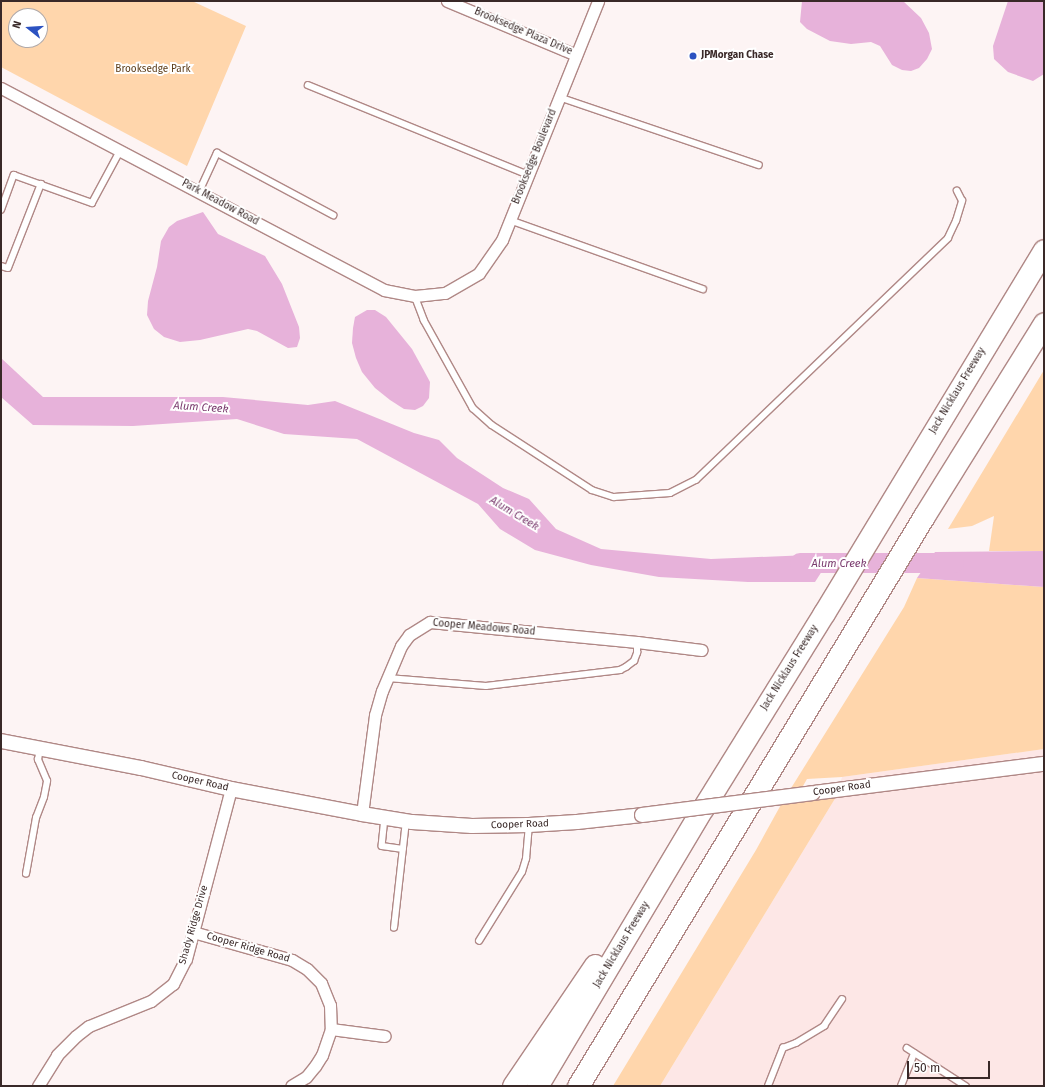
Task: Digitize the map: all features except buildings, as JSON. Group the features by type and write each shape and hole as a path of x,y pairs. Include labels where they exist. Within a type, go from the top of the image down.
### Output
{"highway":[{"name":"Jack Nicklaus Freeway","path":"536,1086 673,858 824,613 1044,250"},
{"path":"579,1086 924,516 1044,323"},
{"path":"513,1086 600,957 673,858"}],"street":[{"name":"Brooksedge Plaza Drive","path":"447,1 576,54"},
{"name":"Brooksedge Boulevard","path":"445,293 480,273 502,240 598,1"},
{"name":"Park Meadow Road","path":"1,88 384,290 415,296 445,293"},
{"name":"Cooper Meadows Road","path":"362,814 376,715 393,663 409,635 430,622 637,642 702,650"},
{"name":"Cooper Road","path":"1,741 141,768 231,789 362,814 406,821 472,826 577,822 642,815 1044,764"},
{"name":"Shady Ridge Drive","path":"38,1086 57,1054 89,1026 151,1001 173,984 186,959 231,789"},
{"name":"Cooper Ridge Road","path":"193,932 292,960 307,969 321,983 330,1005 331,1029 322,1055 315,1066 306,1076 291,1086"},
{"path":"331,1029 386,1036"}],"lane":[{"path":"308,85 528,175"},
{"path":"559,97 759,165"},
{"path":"1,210 14,175 92,203 120,151"},
{"path":"199,192 216,154 333,215"},
{"path":"1,266 8,268 41,184"},
{"path":"415,296 424,320 473,408 492,425 592,490 614,497 670,493 696,480 948,238 956,221 962,202 957,191"},
{"path":"510,220 703,289"},
{"path":"388,678 486,686 620,670 634,661 637,653 637,642"},
{"path":"26,874 36,818 44,796 47,781 38,760 40,749"},
{"path":"385,818 382,846 403,849"},
{"path":"394,928 406,821"},
{"path":"479,941 522,872 526,859 529,825"},
{"path":"768,1086 783,1048 796,1044 824,1026 842,999"},
{"path":"908,1048 966,1086"},
{"path":"901,1086 914,1053"}],"shaded area":[{"path":"1044,749 1044,1086 660,1086 836,797 842,777"}],"green space":[{"name":"Brooksedge Park","path":"1,1 192,1 246,26 187,166 1,67"},
{"path":"1044,370 1044,551 989,551 994,516 972,526 948,529"},
{"path":"917,578 1044,587 1044,749 842,777 807,779 795,800 836,797 660,1086 613,1086 756,850 783,801 904,607"}],"water":[{"path":"802,1 903,1 921,18 929,33 932,49 927,59 919,68 911,71 902,70 892,65 880,46 871,42 851,44 830,41 807,29 800,22"},
{"path":"1008,1 1044,1 1044,74 1033,81 1008,72 994,59 993,46"},
{"path":"203,212 218,234 265,256 282,284 299,327 300,338 297,347 288,348 257,331 248,329 200,340 180,342 164,337 154,329 147,315 148,301 157,267 161,241 169,227 177,221"},
{"path":"367,310 375,310 386,317 412,349 430,382 429,398 423,406 415,410 404,409 375,388 362,372 352,343 353,328 355,317"},
{"path":"1,358 43,397 223,397 308,405 335,401 414,433 439,440 457,458 503,488 529,499 556,529 601,549 711,559 833,554 815,582 748,582 659,577 591,565 535,550 500,529 478,504 357,439 284,434 237,419 133,426 33,425 1,397"},
{"path":"1044,551 1044,587 917,578 935,552"}],"waterway":[{"name":"Alum Creek","path":"800,563 954,563"}],"place":[{"name":"JPMorgan Chase","path":"693,56"}]}
